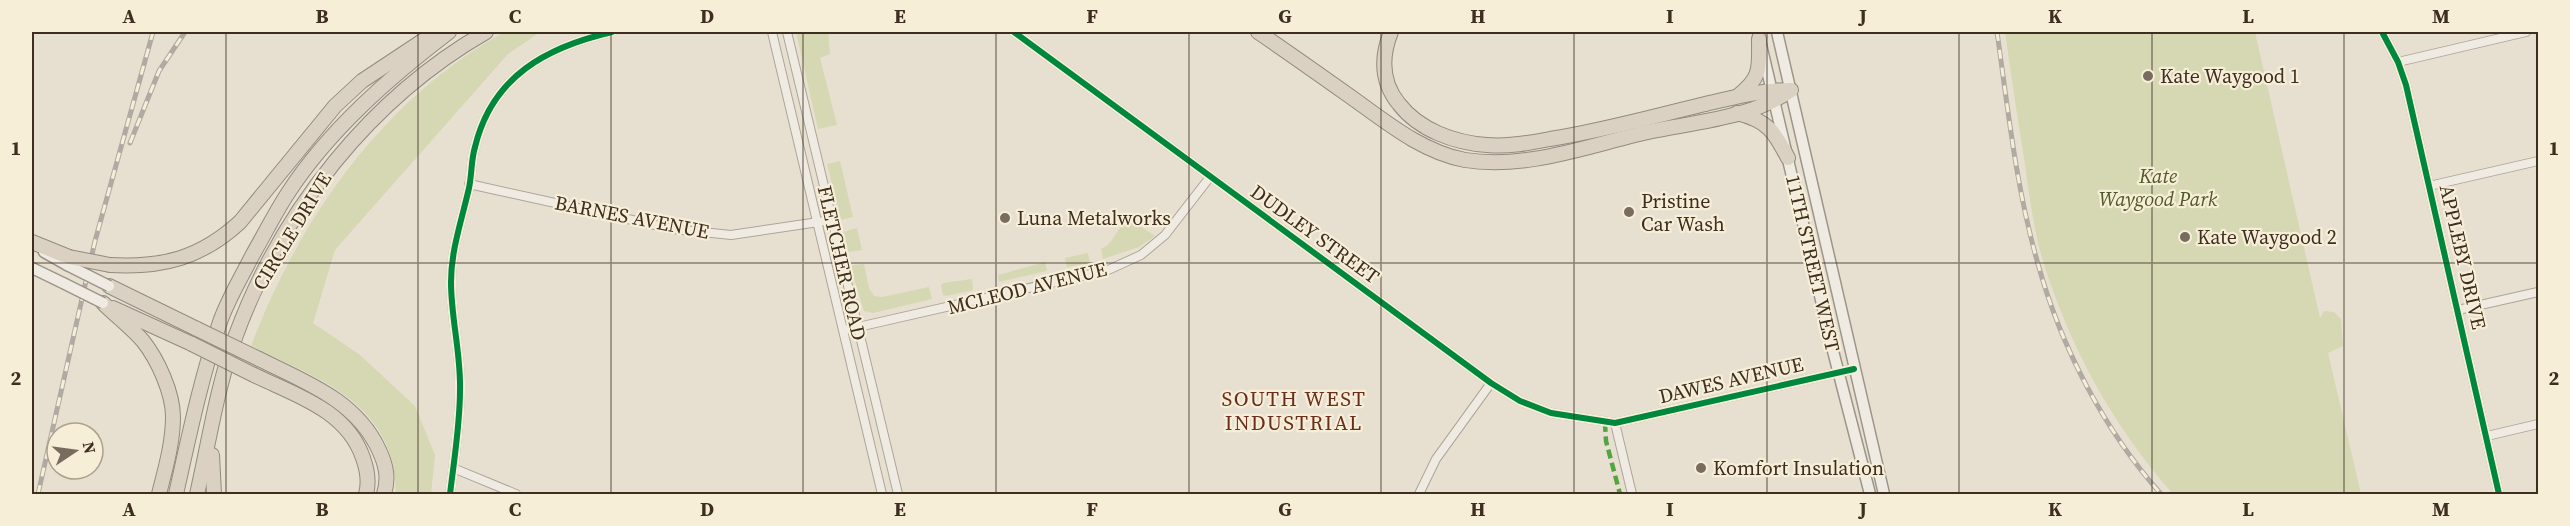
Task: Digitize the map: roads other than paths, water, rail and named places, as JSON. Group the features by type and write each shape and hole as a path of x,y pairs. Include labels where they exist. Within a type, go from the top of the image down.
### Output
{"highway":[{"path":"32,244 68,261 110,265 147,266 201,252 225,236 240,222 335,106 370,75 436,32"},
{"name":"CIRCLE DRIVE","path":"176,495 197,399 221,320 270,224 289,192 315,157 352,116 413,59 449,32"},
{"name":"CIRCLE DRIVE","path":"197,495 218,399 236,336 258,282 309,195 340,155 386,106 456,49 486,32"},
{"path":"1258,32 1407,137 1466,160 1531,159 1737,113 1791,90"},
{"path":"1391,32 1384,51 1383,66 1392,96 1408,115 1430,130 1469,143 1508,145 1567,137 1737,96 1773,96"},
{"path":"1737,96 1750,86 1757,76 1758,35"},
{"path":"1737,113 1754,117 1769,127 1788,158"},
{"path":"109,286 328,393 354,412 373,436 384,462 387,483 384,495"},
{"path":"103,303 192,344 330,413 344,424 357,441 365,465 368,487 366,495"},
{"path":"103,303 143,341 157,364 168,393 173,416 171,442 159,495"},
{"path":"214,495 212,462 218,399"}],"main road":[{"name":"11TH STREET WEST","path":"1777,32 1884,495"},
{"name":"11TH STREET WEST","path":"1758,35 1838,372 1870,495"},
{"path":"68,261 109,286"},
{"path":"32,268 103,303"}],"street":[{"path":"450,495 460,392 451,279 456,240 470,184 475,147 492,106 510,81 526,66 570,43 612,32"},
{"name":"FLETCHER ROAD","path":"772,32 845,330 882,495"},
{"name":"FLETCHER ROAD","path":"787,32 898,495"},
{"name":"DUDLEY STREET","path":"1014,32 1520,401 1551,413 1615,423"},
{"name":"APPLEBY DRIVE","path":"2382,32 2398,62 2458,310 2499,495"},
{"path":"2398,62 2526,32"},
{"path":"2429,186 2538,161"},
{"name":"MCLEOD AVENUE","path":"845,330 1108,270 1141,255 1165,235 1210,177"},
{"name":"BARNES AVENUE","path":"470,184 673,229 731,235 832,220"},
{"path":"2458,310 2538,292"},
{"name":"DAWES AVENUE","path":"1615,423 1854,369"},
{"path":"1419,495 1436,459 1491,382"},
{"path":"1615,423 1632,495"},
{"path":"2487,436 2538,424"},
{"path":"453,468 516,495"}],"railway":[{"path":"38,494 95,241 153,32"},
{"path":"130,143 159,71 185,32"},
{"path":"1997,32 2024,207 2038,264 2059,326 2103,415 2140,469 2161,494"}],"place":[{"name":"Kate Waygood 1","path":"2148,76"},
{"name":"Pristine Car Wash","path":"1629,212"},
{"name":"Luna Metalworks","path":"1005,218"},
{"name":"Kate Waygood 2","path":"2185,237"},
{"name":"Komfort Insulation","path":"1701,468"}],"district":[{"name":"SOUTH WEST INDUSTRIAL","path":"1294,411"}],"park label":[{"name":"Kate Waygood Park","path":"2158,188"}]}
